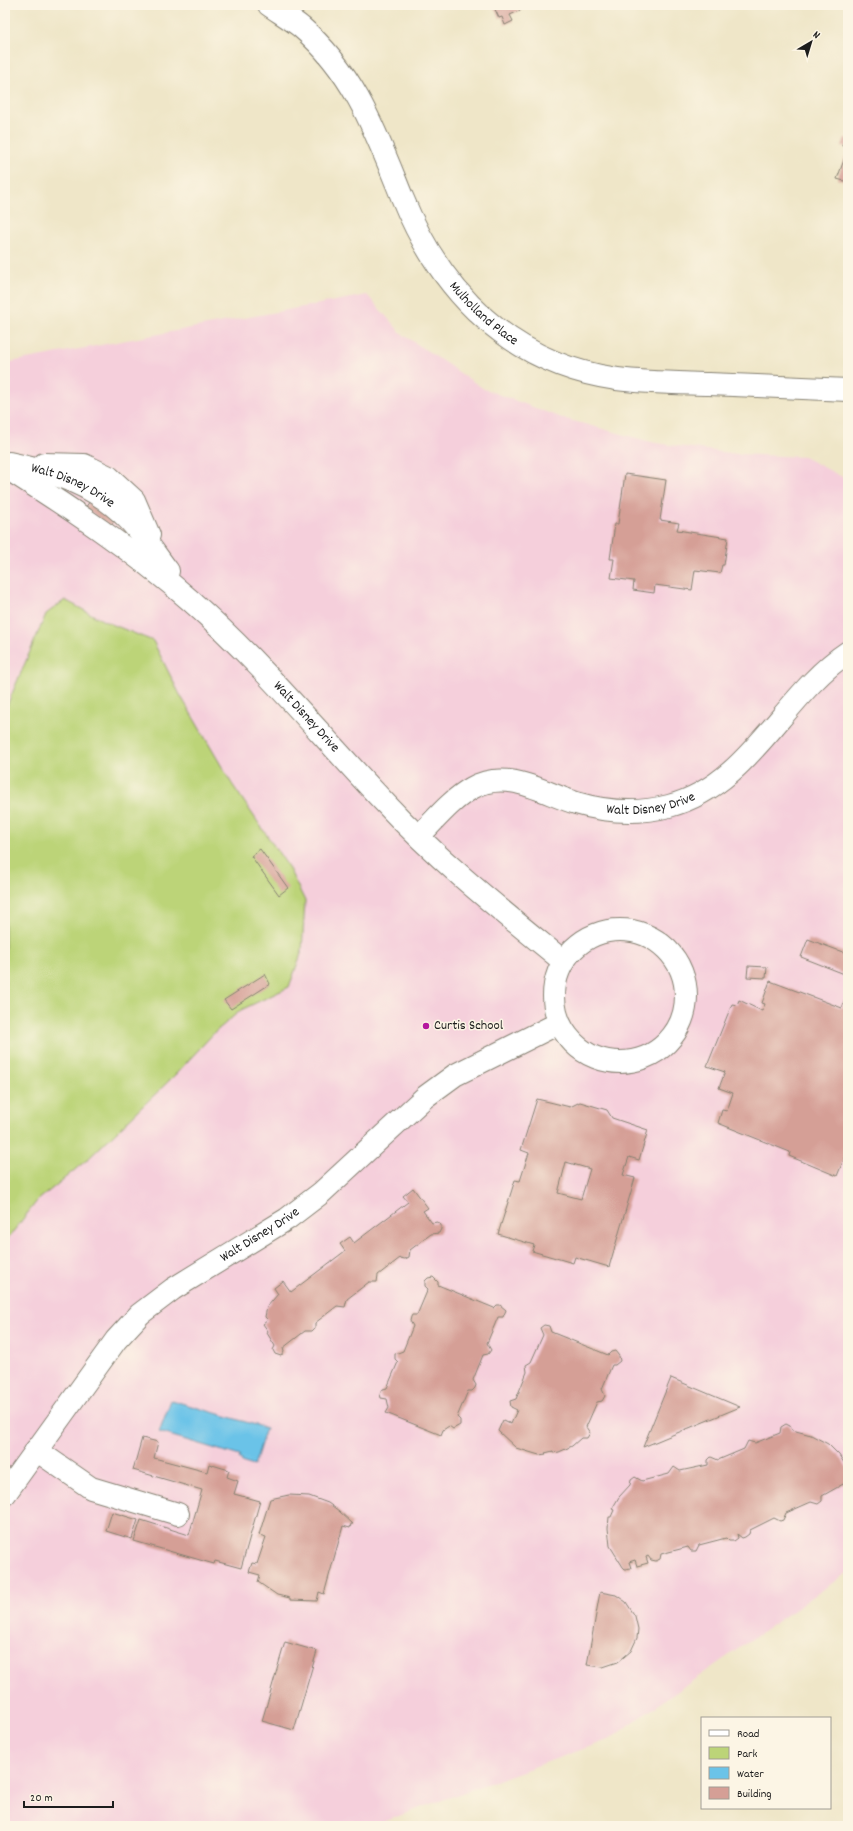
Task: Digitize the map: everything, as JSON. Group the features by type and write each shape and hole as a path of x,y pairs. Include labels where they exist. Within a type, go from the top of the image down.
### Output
{"street":[{"name":"Mulholland Place","path":"269,5 300,26 329,54 353,86 374,130 405,206 426,246 450,283 477,313 507,338 544,357 577,370 616,379 848,390"},
{"name":"Walt Disney Drive","path":"7,466 44,471 71,480 110,503 129,520 190,600"},
{"name":"Walt Disney Drive","path":"7,466 125,547 190,600 234,640 387,805 419,836 484,896 564,961"},
{"name":"Walt Disney Drive","path":"419,836 452,801 474,787 497,780 522,784 576,803 605,810 640,811 670,806 702,792 733,769 759,744 813,682 848,652"},
{"path":"626,930 648,936 668,950 680,968 686,988 686,1009 680,1027 667,1044 654,1054 635,1061 616,1063 594,1058 574,1045 559,1023 553,1002 555,981 564,961 580,942 592,934 626,930"},
{"name":"Walt Disney Drive","path":"5,1494 116,1340 140,1314 173,1289 263,1234 304,1206 348,1169 425,1097 455,1075 559,1023"},
{"path":"36,1450 91,1488 178,1514"}],"shaded area":[{"name":"Curtis School","path":"367,295 402,334 484,389 562,418 655,443 737,454 804,457 848,480 848,1572 608,1740 371,1826 5,1826 5,363"}],"green space":[{"path":"65,600 104,621 153,641 179,693 232,784 287,865 305,901 302,951 289,987 241,1010 214,1033 175,1075 88,1159 37,1201 5,1242 5,710 46,614"}],"water":[{"path":"171,1400 266,1428 254,1466 241,1462 242,1460 239,1459 240,1456 159,1432"}],"building":[{"path":"493,5 519,5 521,10 510,15 513,21 505,25 502,17 499,18"},
{"path":"845,138 848,139 848,147 842,146"},
{"path":"848,149 848,182 837,179"},
{"path":"625,474 666,480 660,520 679,523 677,530 728,538 724,565 722,565 720,573 695,570 692,590 655,585 654,593 633,590 634,581 611,578 614,559 610,559 615,524 618,524"},
{"path":"93,497 118,516 110,526 85,508"},
{"path":"260,849 288,888 279,895 251,856"},
{"path":"808,939 848,954 847,975 801,957"},
{"path":"748,966 767,967 766,978 747,977"},
{"path":"265,974 270,984 231,1009 224,1000"},
{"path":"770,981 842,1008 845,1000 848,1002 848,1149 837,1176 789,1156 790,1152 718,1123 722,1110 727,1111 733,1093 719,1088 725,1072 707,1066 732,1004 737,1005 739,1000 762,1011 765,1004 762,1003"},
{"path":"537,1099 570,1107 580,1102 607,1110 612,1118 648,1130 639,1160 629,1157 623,1175 635,1178 609,1267 575,1257 573,1263 532,1251 534,1245 498,1234 515,1180 520,1181 529,1153 521,1150","holes":["566,1162 590,1169 581,1199 558,1193"]},
{"path":"413,1188 428,1208 423,1211 432,1223 437,1222 441,1225 439,1233 431,1234 410,1250 409,1257 405,1259 400,1258 378,1275 377,1282 369,1282 347,1299 345,1307 337,1306 315,1323 315,1328 312,1331 305,1331 283,1348 284,1352 281,1356 275,1354 273,1350 275,1346 263,1324 268,1320 265,1317 267,1307 278,1294 274,1288 283,1281 291,1292 345,1251 340,1244 350,1237 354,1243 408,1202 403,1196"},
{"path":"433,1277 438,1282 438,1285 494,1308 497,1305 500,1305 506,1310 503,1317 498,1317 487,1343 491,1350 488,1354 483,1355 473,1380 476,1385 475,1388 472,1391 468,1391 457,1417 460,1420 460,1425 453,1429 449,1426 443,1430 441,1435 386,1413 389,1408 387,1399 381,1398 380,1394 383,1389 387,1388 398,1362 395,1359 395,1354 403,1351 413,1326 410,1321 411,1317 412,1315 417,1315 428,1289 425,1286 425,1281 428,1278"},
{"path":"544,1325 549,1326 551,1332 608,1355 615,1351 619,1356 620,1361 615,1365 612,1365 602,1389 605,1396 602,1401 597,1402 586,1427 590,1433 587,1438 581,1438 572,1446 559,1452 553,1453 553,1451 539,1455 516,1448 498,1431 503,1420 511,1424 517,1410 511,1407 510,1401 516,1399 527,1372 526,1365 531,1362 543,1335 540,1328"},
{"path":"671,1378 740,1407 643,1447"},
{"path":"786,1424 790,1426 792,1430 811,1435 828,1444 839,1455 848,1469 848,1484 845,1483 822,1496 822,1501 818,1504 811,1502 786,1513 783,1520 780,1521 774,1518 750,1530 749,1534 745,1537 742,1538 737,1534 738,1538 734,1541 729,1541 726,1538 699,1545 696,1551 691,1551 688,1547 661,1554 660,1559 656,1561 651,1560 648,1556 646,1557 648,1563 637,1566 635,1560 629,1562 631,1568 625,1569 623,1567 610,1546 608,1528 609,1517 611,1517 614,1510 612,1509 619,1497 630,1485 631,1480 635,1477 642,1481 669,1474 674,1467 680,1471 708,1465 708,1460 711,1457 718,1460 744,1449 748,1441 755,1443 780,1433 781,1427"},
{"path":"142,1438 158,1442 154,1458 207,1472 209,1464 229,1470 227,1477 238,1481 234,1494 260,1501 241,1568 215,1561 214,1564 134,1541 141,1520 189,1535 202,1490 133,1470"},
{"path":"289,1495 309,1496 328,1503 353,1524 351,1524 350,1528 343,1526 324,1594 319,1592 317,1601 290,1600 290,1598 277,1595 258,1582 260,1575 249,1572 252,1563 257,1564 266,1537 259,1535 270,1499"},
{"path":"112,1512 138,1520 132,1539 106,1531"},
{"path":"600,1592 616,1595 626,1602 635,1616 638,1629 637,1638 631,1651 618,1662 603,1667 587,1665"},
{"path":"285,1642 317,1651 294,1730 262,1721"}],"place":[{"name":"Curtis School","path":"426,1026"}]}
